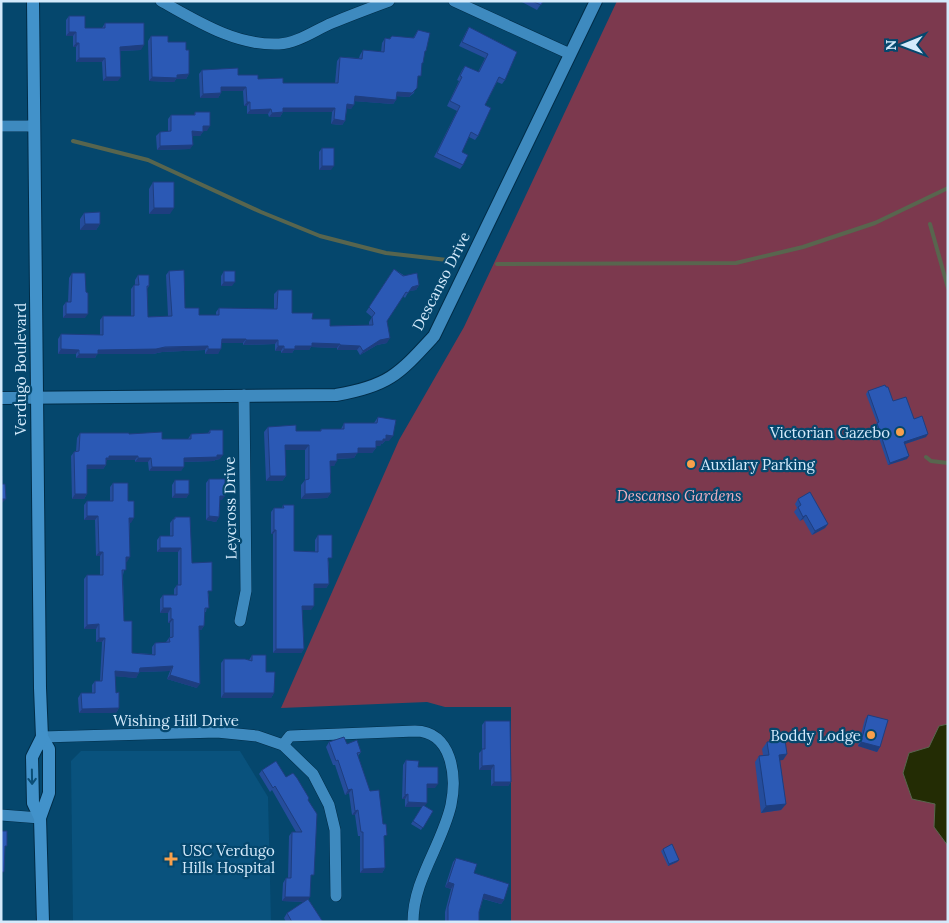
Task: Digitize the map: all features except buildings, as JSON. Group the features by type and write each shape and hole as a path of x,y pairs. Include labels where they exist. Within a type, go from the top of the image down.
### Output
{"main road":[{"name":"Verdugo Boulevard","path":"32,1 42,737 32,757 33,803 40,818 43,922"}],"street":[{"path":"161,1 205,26 243,40 280,44 295,40 332,23 389,1"},
{"path":"454,1 570,54"},
{"name":"Descanso Drive","path":"1,398 336,395 362,391 382,384 399,372 434,336 456,294 596,1"},
{"path":"1,126 33,126"},
{"name":"Leycross Drive","path":"240,620 246,591 244,395"},
{"path":"336,896 335,830 328,804 313,774 283,745 290,736 415,731 432,734 442,742 450,757 452,780 451,805 416,896 413,922"},
{"name":"Wishing Hill Drive","path":"42,737 217,732 256,736 283,745"},
{"path":"1,815 40,818"}],"shaded area":[{"path":"948,724 948,846 934,827 935,804 912,799 903,773 909,753 929,747 939,726"},
{"name":"USC Verdugo Hills Hospital","path":"81,751 240,751 268,797 271,922 73,922 71,761"}],"green space":[{"name":"Descanso Gardens","path":"617,1 948,1 948,922 511,922 511,707 445,707 427,702 281,708 399,440 464,327"}],"waterway":[{"path":"73,141 148,160 261,212 320,236 386,253 447,260"},
{"path":"497,264 736,263 803,247 875,223 948,188"},
{"path":"930,224 948,288"},
{"path":"926,457 931,461 948,463"}],"place":[{"name":"Victorian Gazebo","path":"900,432"},
{"name":"Auxilary Parking","path":"691,464"},
{"name":"Boddy Lodge","path":"871,735"},
{"name":"USC Verdugo Hills Hospital","path":"171,859"}]}
